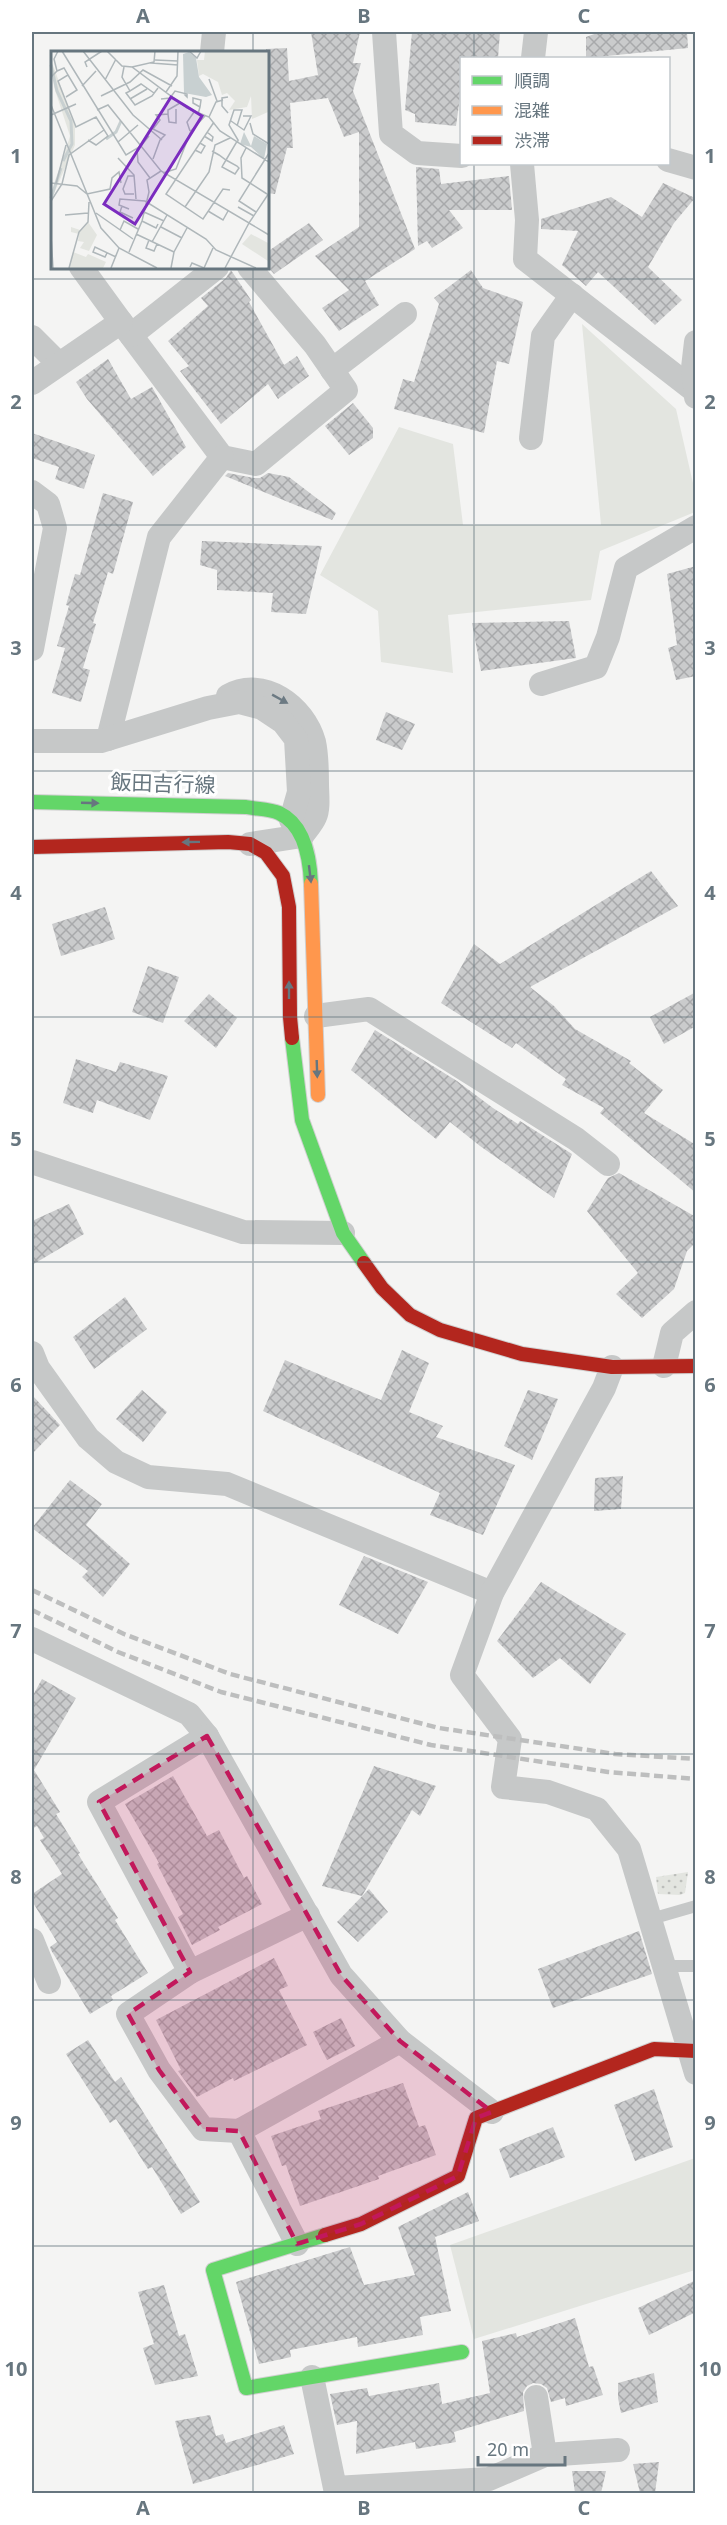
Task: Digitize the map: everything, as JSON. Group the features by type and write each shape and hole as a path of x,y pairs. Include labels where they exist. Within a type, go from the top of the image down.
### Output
{"street":[{"path":"212,51 214,32"},
{"path":"384,32 391,134 417,153 460,156"},
{"path":"533,57 536,32"},
{"path":"670,160 696,168"},
{"path":"522,165 528,220 525,259 695,391"},
{"path":"82,268 222,457 256,464 346,390 315,345 250,268"},
{"path":"32,383 59,364 126,328 216,268"},
{"path":"531,438 543,336 572,295"},
{"path":"332,370 405,314"},
{"path":"32,337 59,364"},
{"path":"696,342 693,368 696,397"},
{"path":"108,739 159,537 222,457"},
{"path":"32,492 48,504 55,528 32,649"},
{"path":"541,684 596,667 608,636 626,568 696,527"},
{"path":"32,741 101,741 208,708 239,702 262,708 283,722 296,739 299,792 296,828 311,877 321,1170"},
{"name":"飯田吉行線","path":"32,802 246,807 278,812 296,828"},
{"path":"32,846 200,842 250,844 296,828"},
{"path":"250,844 266,853 283,876 289,907 290,1017 302,1120 343,1233 382,1288 410,1315 440,1330 522,1354 612,1367 696,1366"},
{"path":"316,1016 369,1009 576,1139 608,1164"},
{"path":"32,1162 243,1232 343,1233"},
{"path":"664,1366 672,1333 696,1312"},
{"path":"32,1353 38,1368 88,1438 116,1462 148,1477 227,1484 492,1593"},
{"path":"462,2352 246,2388 213,2270 361,2224 458,2176 476,2118 654,2049 693,2058 629,1849 597,1809 548,1792 502,1787 510,1740 462,1675 492,1593 604,1388 612,1367"},
{"path":"32,1639 189,1714 207,1736 341,1975 400,2041 492,2112"},
{"path":"190,1972 99,1802 207,1736"},
{"path":"308,1915 190,1972 128,2014 159,2070 203,2129 239,2131 400,2041"},
{"path":"32,1940 49,1982"},
{"path":"239,2131 297,2244"},
{"path":"312,2377 335,2488 398,2489 489,2479 545,2455 618,2450"},
{"path":"536,2397 545,2455"}],"lane":[{"path":"651,1919 696,1906"},
{"path":"665,1966 696,1966"}],"highlighted area":[{"path":"207,1736 341,1975 400,2041 492,2112 476,2118 458,2176 361,2224 297,2244 239,2131 203,2129 159,2070 128,2014 190,1972 99,1802"}],"shaded area":[{"path":"582,324 676,409 695,492 695,512 600,551 591,600 448,615 453,673 381,662 378,611 320,575 399,427 453,444 463,525 601,525"},
{"path":"688,1872 685,1893 680,1895 658,1894 656,1877"},
{"path":"695,2158 695,2270 474,2339 450,2245"}],"building":[{"path":"311,32 360,32 353,63 361,63 353,91 415,249 365,281 379,305 339,331 322,308 349,290 315,256 359,227 359,132 344,137 328,98 290,103 293,148 287,148 275,194 268,193 269,117 268,51 266,49 287,48 289,81 318,75"},
{"path":"412,32 500,32 498,57 460,57 460,97 456,126 415,122 415,114 405,110"},
{"path":"600,32 687,32 688,48 586,57 586,37"},
{"path":"416,167 439,169 441,184 509,176 512,210 449,210 463,228 432,248 427,241 418,246"},
{"path":"663,183 695,198 674,223 648,267 682,300 655,325 598,272 586,286 562,265 578,231 541,229 541,219 611,197 642,217"},
{"path":"309,223 323,240 274,274 268,267 268,251"},
{"path":"231,270 251,300 249,302 284,365 297,356 309,376 278,399 268,384 221,424 180,371 189,366 168,341 208,306 201,298 226,278"},
{"path":"471,270 483,288 523,302 509,364 497,361 484,433 394,409 403,379 414,382 439,304 434,298"},
{"path":"108,359 131,399 152,387 186,447 153,476 87,399 76,382"},
{"path":"353,403 373,428 373,438 349,455 325,426"},
{"path":"32,433 95,455 84,489 55,479 59,467 32,458"},
{"path":"228,473 254,478 260,478 268,473 289,477 336,513 332,520 225,476"},
{"path":"103,493 133,502 113,574 108,572 93,623 96,624 83,668 90,670 81,702 52,693 65,648 57,646 69,606 66,605 75,574 80,575"},
{"path":"202,541 322,546 306,614 271,612 273,593 217,590 217,570 200,565"},
{"path":"696,566 696,676 676,680 668,648 677,645 667,574"},
{"path":"569,621 576,658 481,671 472,623"},
{"path":"386,712 415,724 402,750 376,740"},
{"path":"651,871 678,906 530,987 554,1006 575,1029 631,1061 629,1063 663,1090 644,1113 696,1145 696,1193 600,1113 604,1108 562,1085 566,1079 516,1043 512,1048 441,1003 474,944 500,964"},
{"path":"105,907 115,939 61,956 52,924"},
{"path":"148,966 179,977 163,1023 132,1012"},
{"path":"696,992 696,1026 664,1044 650,1017"},
{"path":"209,994 237,1018 216,1048 184,1021"},
{"path":"375,1030 457,1081 518,1124 520,1121 572,1154 554,1198 450,1122 436,1139 351,1070"},
{"path":"76,1059 116,1072 120,1062 168,1076 150,1120 97,1100 93,1113 63,1103"},
{"path":"619,1173 696,1217 696,1242 687,1251 674,1289 642,1318 616,1294 638,1273 587,1211 608,1178"},
{"path":"69,1204 84,1234 32,1265 32,1221"},
{"path":"125,1297 147,1329 94,1369 73,1337"},
{"path":"402,1350 429,1363 409,1412 443,1426 436,1437 515,1465 483,1535 430,1515 440,1493 263,1411 285,1360 381,1400"},
{"path":"142,1390 167,1412 143,1442 116,1419"},
{"path":"528,1390 558,1399 532,1460 504,1446"},
{"path":"32,1395 60,1425 32,1454"},
{"path":"623,1476 621,1509 594,1511 595,1478"},
{"path":"70,1480 102,1504 86,1525 130,1564 103,1597 82,1577 88,1571 32,1528"},
{"path":"364,1556 428,1582 398,1634 339,1605"},
{"path":"541,1582 626,1634 590,1684 560,1658 533,1678 497,1641"},
{"path":"42,1679 76,1698 34,1770 60,1812 56,1814 80,1853 78,1854 118,1918 115,1920 148,1973 111,1996 113,2000 90,2014 51,1950 50,1947 57,1942 32,1901 32,1894 62,1874 40,1840 44,1838 37,1826 32,1829 32,1697"},
{"path":"374,1766 436,1786 420,1816 412,1810 362,1896 322,1886"},
{"path":"173,1776 207,1836 219,1830 244,1878 247,1876 262,1904 218,1927 220,1930 192,1945 178,1917 183,1914 157,1864 159,1863 125,1804"},
{"path":"369,1889 388,1912 358,1942 337,1922"},
{"path":"639,1931 652,1974 553,2008 538,1969"},
{"path":"274,1958 288,1986 279,1990 307,2045 197,2097 178,2071 181,2070 156,2020"},
{"path":"341,2018 355,2046 327,2060 313,2032"},
{"path":"88,2040 115,2082 121,2077 200,2202 181,2214 152,2167 148,2169 116,2119 110,2123 66,2054"},
{"path":"403,2083 419,2127 425,2125 436,2155 378,2176 379,2179 300,2206 286,2165 282,2166 271,2136 321,2119 318,2111"},
{"path":"654,2089 673,2147 635,2161 614,2105"},
{"path":"553,2127 565,2157 510,2178 499,2149"},
{"path":"468,2192 479,2221 435,2237 451,2311 420,2317 423,2335 358,2347 357,2337 290,2350 291,2357 259,2364 236,2282 350,2247 364,2285 415,2275 398,2227"},
{"path":"696,2280 696,2312 649,2335 638,2308"},
{"path":"164,2285 179,2336 185,2334 198,2376 155,2385 143,2348 154,2344 138,2292"},
{"path":"575,2318 589,2367 593,2366 603,2395 566,2406 565,2398 551,2402 547,2388 533,2383 523,2392 524,2411 454,2432 456,2442 416,2449 415,2442 356,2454 357,2421 337,2425 330,2394 367,2388 369,2396 439,2383 442,2404 490,2393 482,2341 516,2333 517,2337"},
{"path":"654,2373 658,2402 621,2413 618,2383"},
{"path":"210,2415 216,2436 223,2434 226,2443 284,2425 294,2454 193,2484 175,2421"},
{"path":"659,2462 655,2493 640,2493 633,2464"},
{"path":"572,2471 606,2471 601,2493 575,2493"}],"railway":[{"path":"32,1590 124,1634 230,1674 439,1728 615,1754 696,1759"},
{"path":"32,1610 118,1652 221,1692 431,1745 608,1772 696,1779"}],"traffic: fast":[{"path":"32,802 246,807 279,813 288,818 300,834 307,853 311,884"},
{"path":"292,1038 302,1120 343,1233 364,1263"},
{"path":"325,2235 213,2270 246,2388 462,2352"}],"traffic: slow":[{"path":"311,884 318,1095"}],"traffic: jam":[{"path":"32,847 228,842 250,844 266,853 283,876 289,907 292,1038"},
{"path":"364,1263 382,1288 410,1315 440,1330 522,1354 612,1367 696,1366"},
{"path":"325,2235 361,2224 458,2176 476,2118 654,2049 696,2051"}]}
